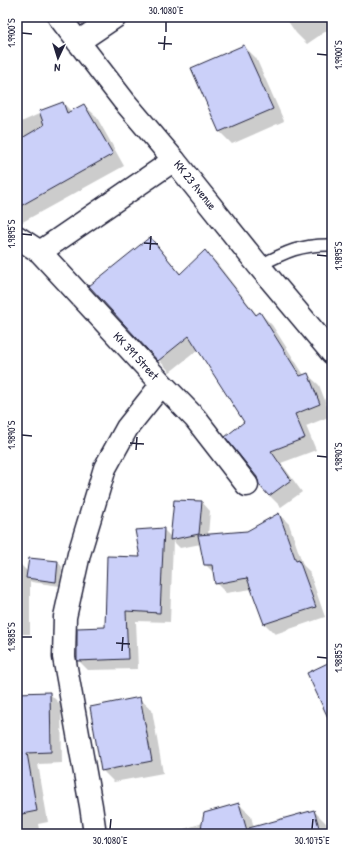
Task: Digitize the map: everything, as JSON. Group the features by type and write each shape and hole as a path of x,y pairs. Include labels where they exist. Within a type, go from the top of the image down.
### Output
{"street":[{"name":"KK 23 Avenue","path":"59,17 124,101 332,353"},
{"path":"78,42 115,17"},
{"path":"40,252 174,160"},
{"name":"KK 391 Street","path":"17,237 40,252 195,418 247,485"},
{"path":"94,834 91,806 64,657 65,617 78,554 105,468 127,428 162,384"}],"lane":[{"path":"259,266 287,251 322,244 332,245"}],"building":[{"path":"244,45 273,109 219,132 191,68"},
{"path":"63,102 67,113 84,104 113,154 17,208 17,141 44,125 39,111"},
{"path":"150,237 180,274 205,250 256,315 260,312 300,376 308,373 320,404 295,414 305,438 271,451 291,480 269,496 259,485 257,477 225,437 244,422 189,336 158,361 89,286"},
{"path":"174,500 202,501 199,534 170,540"},
{"path":"279,513 296,561 299,560 316,607 264,624 247,578 215,584 212,565 204,565 198,535 247,531"},
{"path":"164,528 160,613 126,611 128,659 77,661 77,628 105,627 107,556 140,557 135,530"},
{"path":"29,558 58,561 56,582 26,578"},
{"path":"332,661 332,726 307,673"},
{"path":"50,692 51,752 27,753 37,811 17,815 17,693"},
{"path":"140,697 152,761 101,771 90,707"},
{"path":"239,803 248,834 200,834 204,813"},
{"path":"314,810 321,834 249,834 249,828"}]}
